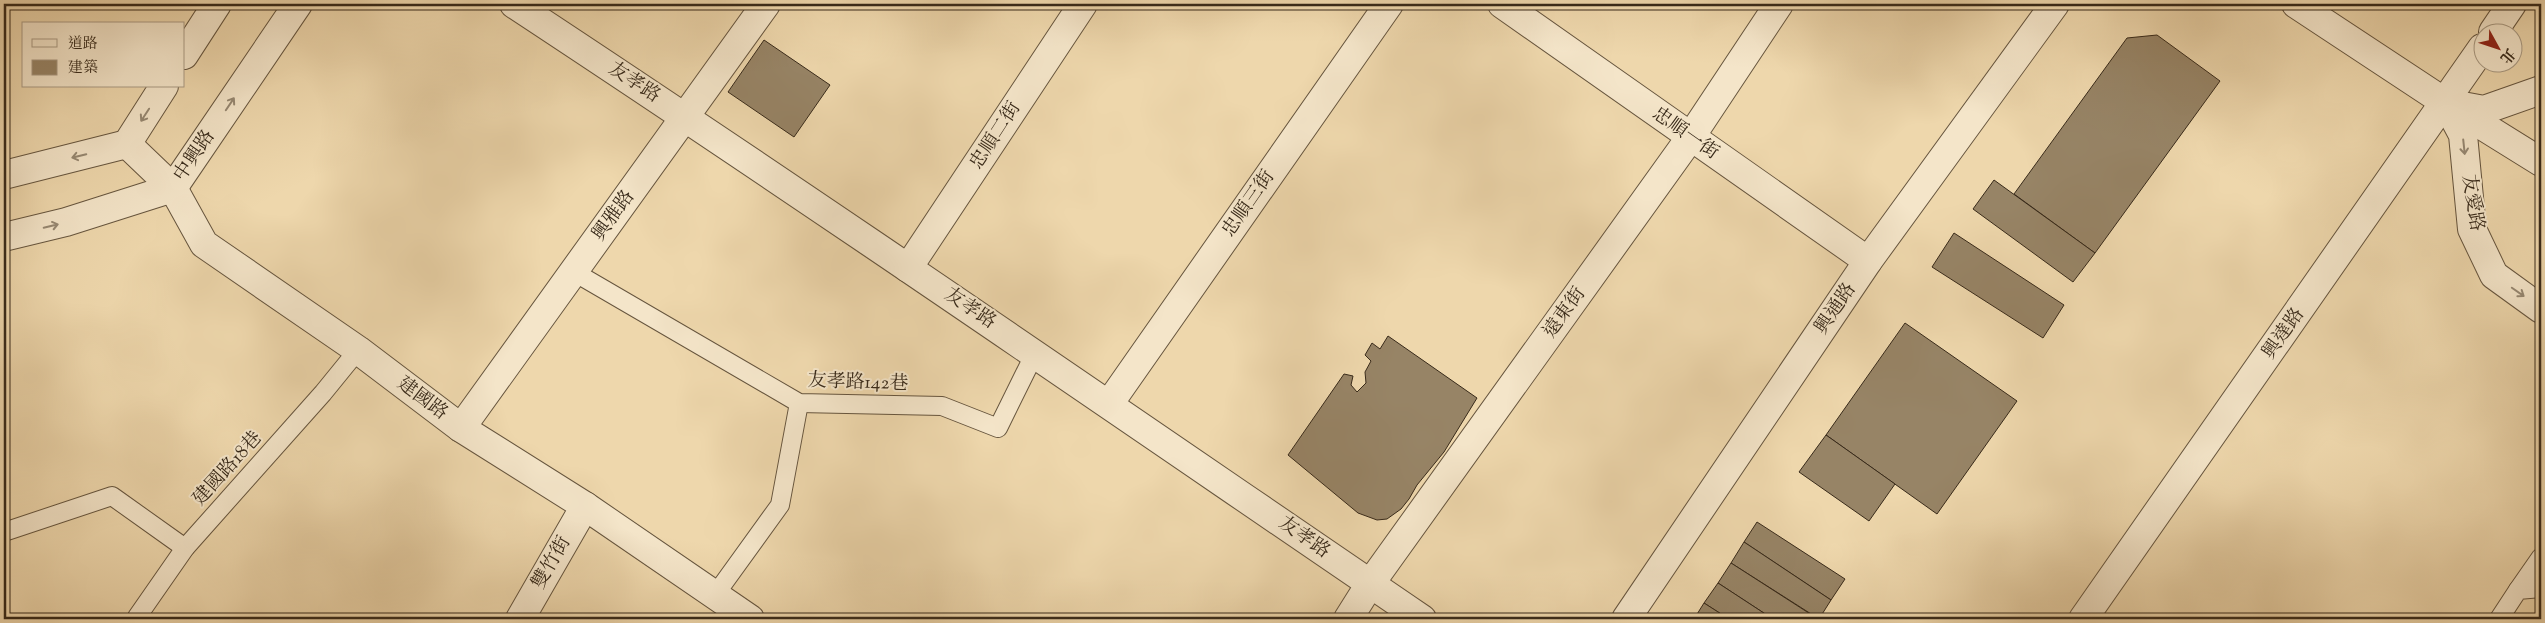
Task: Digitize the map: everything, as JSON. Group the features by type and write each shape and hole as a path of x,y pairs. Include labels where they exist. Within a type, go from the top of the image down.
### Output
{"street":[{"path":"185,53 216,4"},
{"name":"中興路","path":"4,236 66,222 173,188 298,4"},
{"name":"友孝路","path":"514,4 686,117 1035,353 1422,619"},
{"name":"興雅路","path":"461,428 766,4"},
{"name":"忠順二街","path":"908,268 1083,4"},
{"name":"忠順三街","path":"1110,404 1389,4"},
{"name":"忠順一街","path":"1502,4 1690,138 1868,261"},
{"name":"遠東街","path":"1348,619 1370,584 1690,138 1779,4"},
{"name":"興通路","path":"1626,619 1868,261 2055,4"},
{"name":"友愛路","path":"2296,4 2446,103 2541,162"},
{"path":"2500,22 2512,4"},
{"name":"興達路","path":"2084,619 2472,63"},
{"path":"4,175 126,144 163,88"},
{"name":"友愛路","path":"2446,103 2484,110 2541,90"},
{"name":"友愛路","path":"2446,103 2463,135 2472,229 2494,275 2541,309"},
{"name":"建國路","path":"126,144 173,188 204,244 358,350 461,428 585,506 750,619"},
{"name":"雙竹街","path":"520,619 585,506"}],"lane":[{"name":"友孝路142巷","path":"574,272 798,403 942,406 998,428 1035,353"},
{"name":"建國路18巷","path":"140,619 138,617 185,548 323,393 358,350"},
{"path":"714,595 780,505 798,403"},
{"path":"4,532 112,496 185,548"},
{"path":"2499,619 2541,557"},
{"path":"2518,590 2541,588"}],"building":[{"path":"2157,35 2220,81 2095,253 2014,194 2127,38"},
{"path":"764,40 830,85 794,137 728,92"},
{"path":"1994,180 2095,253 2073,282 1973,209"},
{"path":"1954,233 2064,305 2043,338 1932,267"},
{"path":"1905,323 2017,401 1937,514 1826,435"},
{"path":"1388,336 1477,398 1444,452 1417,485 1401,509 1387,519 1377,520 1358,513 1288,455 1344,374 1353,376 1351,385 1357,392 1366,383 1365,372 1371,361 1365,355 1372,343 1380,349"},
{"path":"1826,435 1895,484 1869,521 1799,472"},
{"path":"1757,522 1845,579 1831,600 1744,542"},
{"path":"1744,542 1831,600 1819,619 1731,563"},
{"path":"1731,563 1818,619 1773,619 1718,583"},
{"path":"1718,583 1773,619 1729,619 1704,603"},
{"path":"1704,603 1729,619 1694,619"}]}
